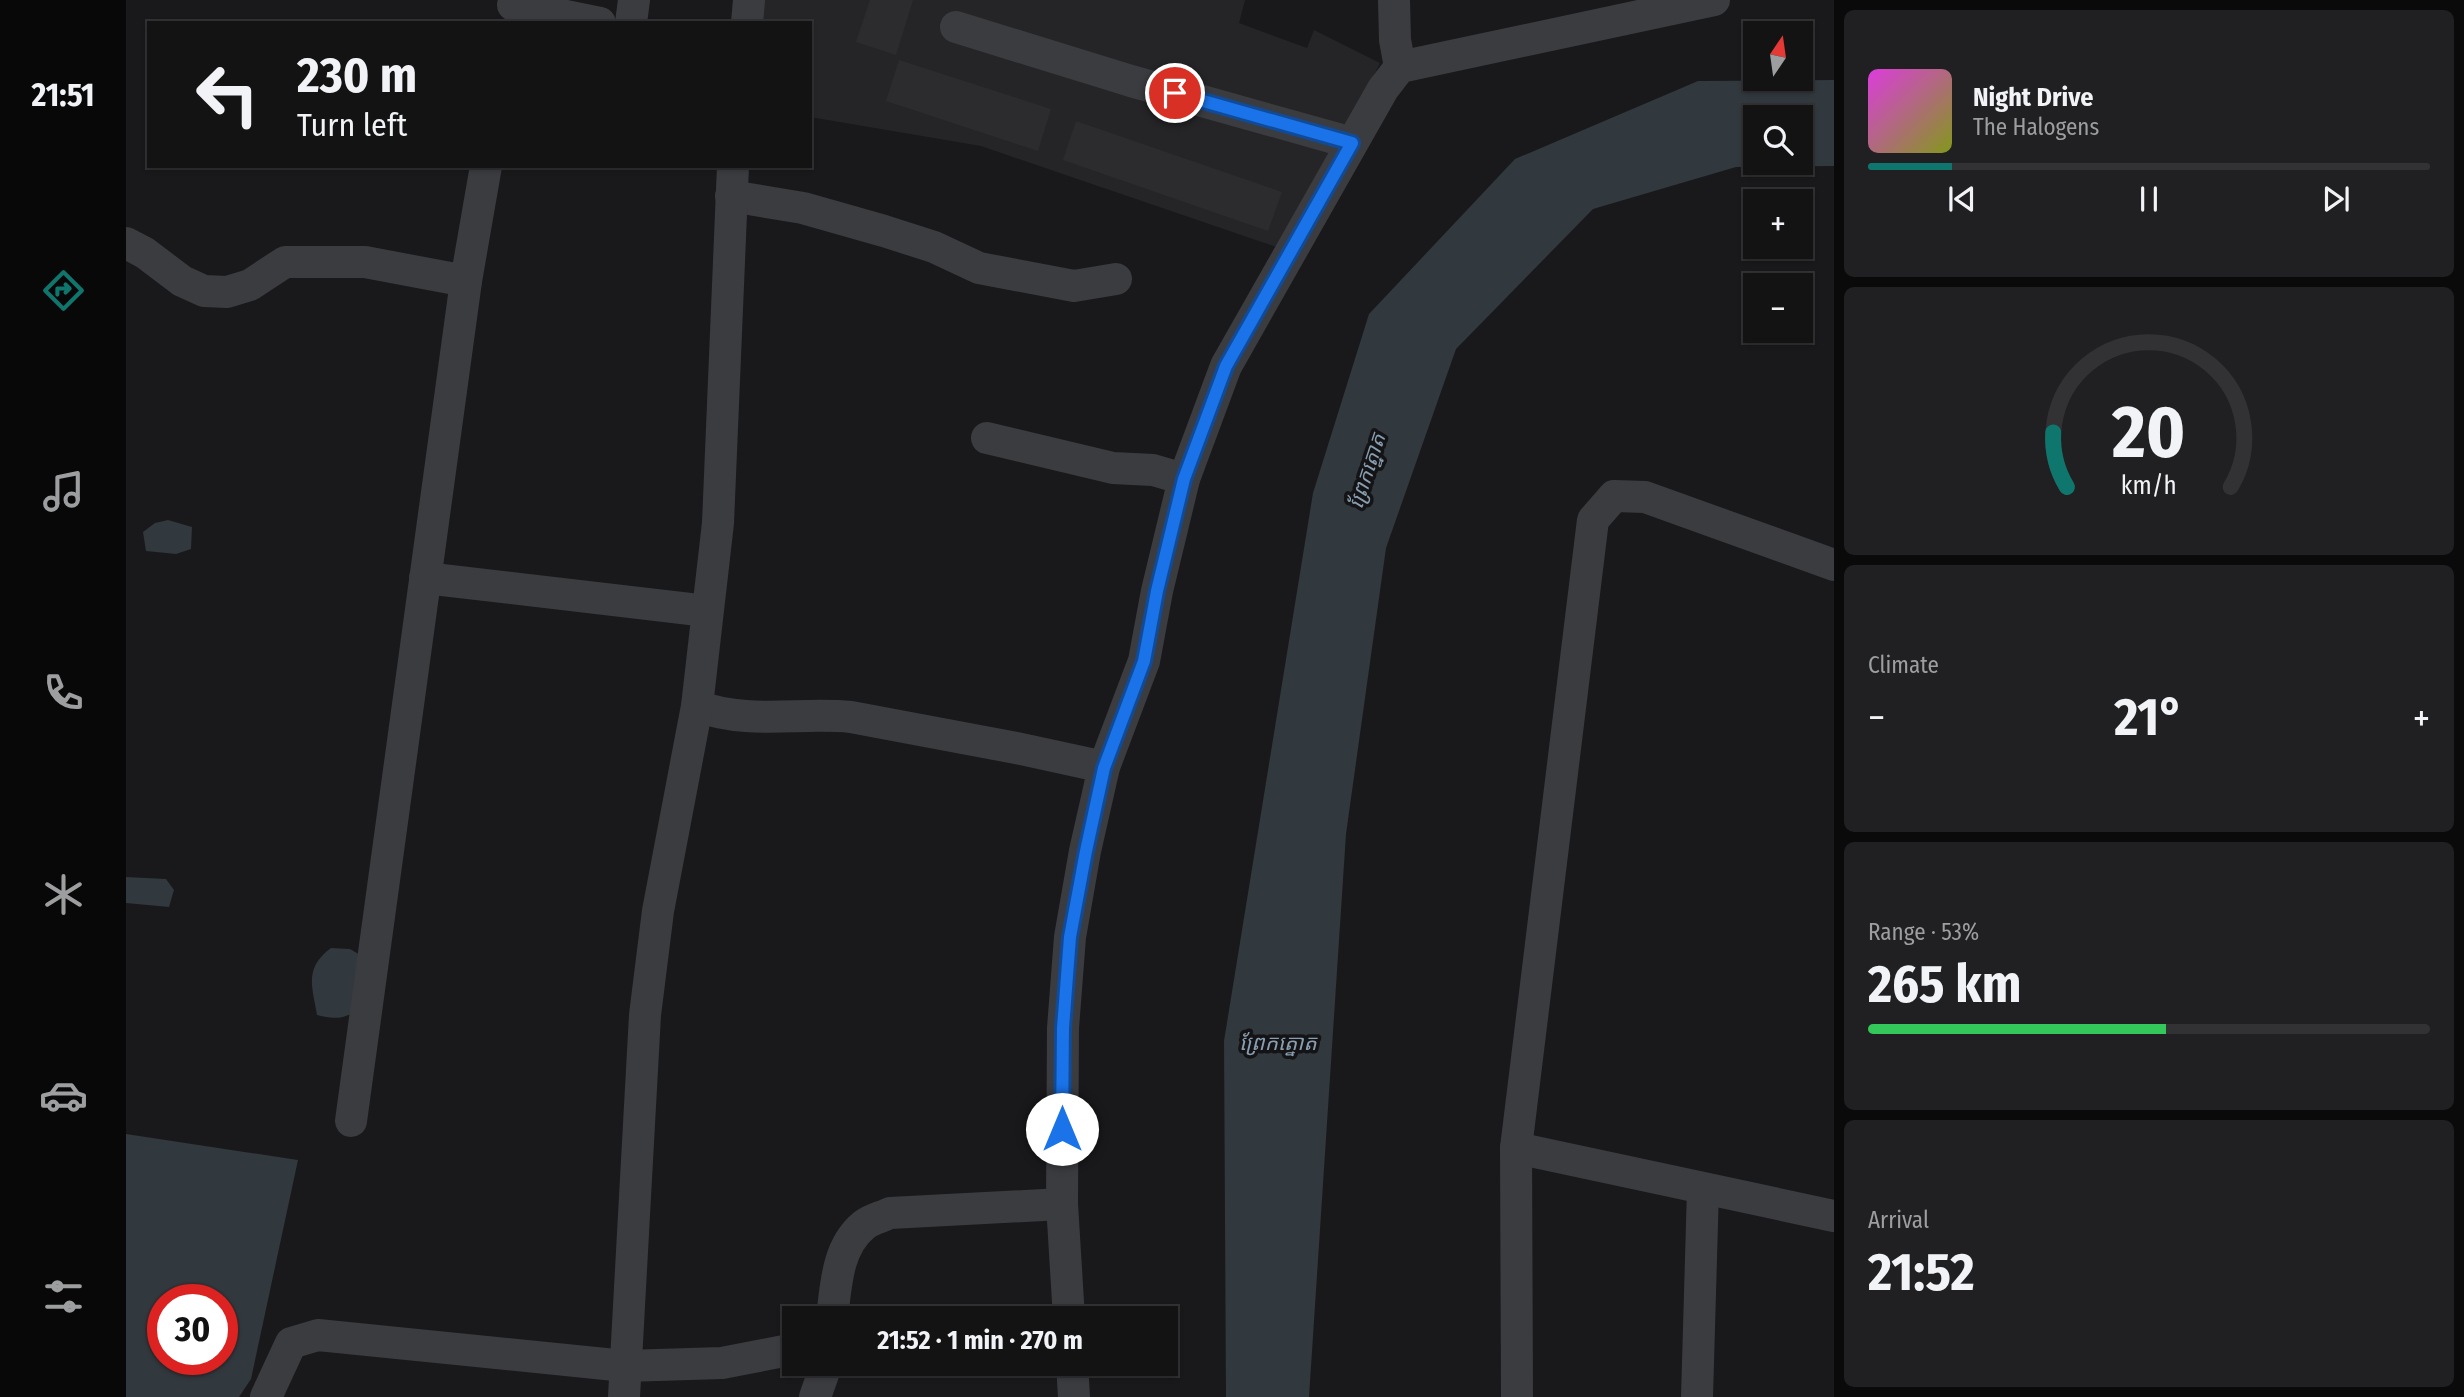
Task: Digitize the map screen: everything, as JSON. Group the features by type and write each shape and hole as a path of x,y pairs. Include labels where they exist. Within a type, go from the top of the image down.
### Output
{"street":[{"path":"631,21 634,0"},
{"path":"747,21 749,0"},
{"path":"1394,0 1395,40 1400,67"},
{"path":"1068,1306 1062,1204 1063,1028 1070,937 1104,768 1144,661 1157,591 1184,479 1226,366 1383,89 1400,67 1714,0"},
{"path":"513,9 588,21"},
{"path":"956,27 1131,81 1352,143"},
{"path":"351,1121 466,281 486,168"},
{"path":"624,1397 645,1015 658,911 697,706 718,523 732,181 803,208 884,230 933,247 979,268 1074,286 1116,278"},
{"path":"126,243 145,253 182,281 204,290 227,292 250,285 285,262 365,262 466,281"},
{"path":"987,438 1113,468 1153,470 1184,479"},
{"path":"1517,1397 1516,1148 1593,520 1614,496 1645,497 1834,565"},
{"path":"425,578 707,611"},
{"path":"697,706 718,714 744,716 851,717 1016,748 1104,768"},
{"path":"1516,1148 1834,1216"},
{"path":"1697,1397 1703,1189"},
{"path":"833,1306 837,1273 849,1241 866,1223 890,1213 1062,1204"},
{"path":"266,1397 291,1343 318,1335 625,1366 722,1363 782,1351"},
{"path":"815,1397 822,1376"},
{"path":"1073,1376 1074,1397"}],"shaded area":[{"path":"759,0 1245,0 1239,23 1307,48 1314,30 1380,63 1285,250 981,146 812,117 812,21 756,21"}],"water":[{"name":"ព្រែកត្នោត","path":"1813,80 1834,80 1834,166 1813,166 1813,105 1743,105 1743,167 1593,209 1456,349 1386,548 1346,834 1309,1397 1226,1397 1224,1041 1313,493 1369,314 1515,159 1698,81 1743,81 1743,91 1813,91"},
{"path":"168,520 192,527 191,549 176,554 146,551 143,532 155,523"},
{"path":"126,877 166,879 174,890 169,907 126,903"},
{"path":"331,948 350,949 367,959 357,1010 338,1018 317,1015 312,986 313,970 322,955"},
{"path":"126,1134 298,1160 251,1379 239,1397 126,1397"}],"building":[{"path":"870,0 913,0 896,55 856,42"},
{"path":"899,60 1051,109 1038,151 886,101"},
{"path":"1076,121 1282,192 1268,231 1063,160"}],"route":[{"path":"1062,1129 1063,1028 1070,937 1086,851 1104,768 1144,661 1157,591 1184,479 1226,366 1352,143 1175,93"}]}
